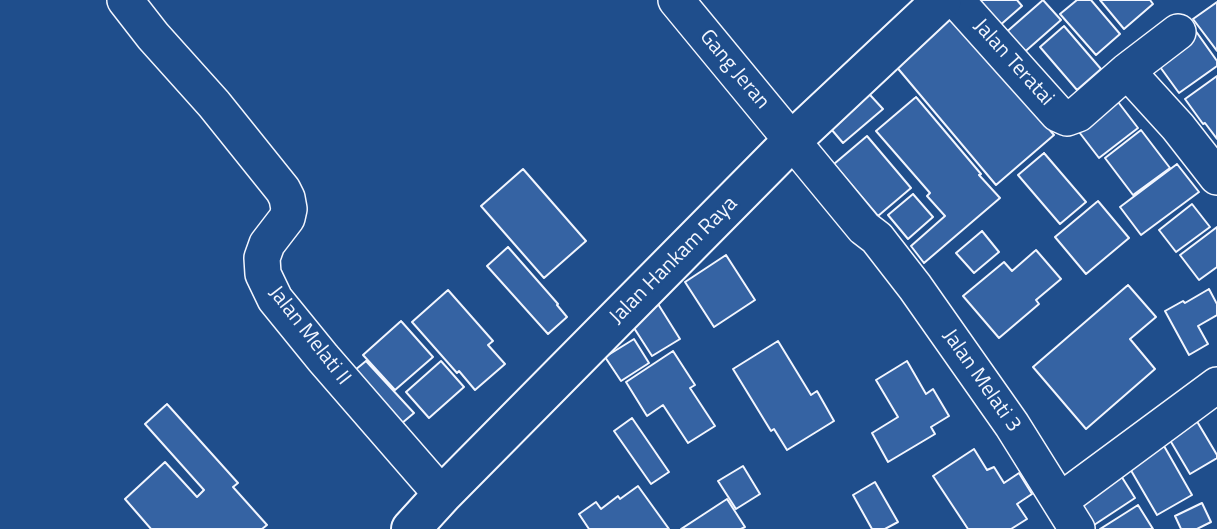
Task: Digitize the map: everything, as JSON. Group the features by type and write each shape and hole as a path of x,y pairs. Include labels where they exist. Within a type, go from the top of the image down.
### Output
{"main road":[{"name":"Jalan Hankam Raya","path":"411,529 796,137 942,0"}],"street":[{"name":"Jalan Melati II","path":"125,0 153,37 214,104 283,190 289,209 287,218 267,244 262,258 262,274 275,299 442,495"},
{"name":"Gang Jeran","path":"676,0 796,137"},
{"name":"Jalan Teratai","path":"956,0 1063,117 1078,114 1127,71"},
{"path":"1178,32 1127,71 1178,127 1217,177"},
{"name":"Jalan Melati 3","path":"796,137 864,228 877,237 915,287 1004,414 1069,515"},
{"path":"1069,515 1217,385"}],"building":[{"path":"974,0 1017,0 1022,6 998,27"},
{"path":"1043,0 1061,20 1020,56 1003,35"},
{"path":"1077,0 1091,0 1120,34 1096,55 1060,14"},
{"path":"1100,0 1150,0 1153,4 1124,29"},
{"path":"1217,2 1217,51 1193,19"},
{"path":"952,16 1054,135 996,185 895,65"},
{"path":"1064,26 1101,69 1077,90 1040,47"},
{"path":"1195,30 1217,61 1217,66 1179,93 1155,60"},
{"path":"1217,76 1217,139 1185,99"},
{"path":"859,83 883,109 843,143 820,116"},
{"path":"916,97 1000,198 924,263 911,246 945,216 927,196 930,193 876,131"},
{"path":"1115,98 1138,128 1099,158 1076,128"},
{"path":"1141,130 1170,168 1133,195 1105,158"},
{"path":"867,136 911,188 878,216 834,164"},
{"path":"1044,153 1086,202 1060,224 1018,175"},
{"path":"1177,164 1199,192 1141,235 1120,207"},
{"path":"523,169 586,241 544,278 481,206"},
{"path":"913,194 933,217 908,239 888,215"},
{"path":"1098,201 1129,238 1086,274 1055,237"},
{"path":"1192,204 1210,227 1176,252 1159,230"},
{"path":"1217,227 1217,267 1199,280 1180,255"},
{"path":"982,231 999,252 974,273 956,253"},
{"path":"508,247 567,317 548,334 487,266"},
{"path":"1036,250 1061,279 1036,300 1039,304 999,338 963,296 1004,262 1012,271"},
{"path":"726,255 755,300 714,327 685,282"},
{"path":"1128,285 1156,317 1130,339 1155,369 1086,429 1033,367"},
{"path":"1209,289 1217,304 1217,315 1198,326 1208,344 1189,355 1165,311"},
{"path":"448,290 493,341 488,345 505,364 475,390 412,322"},
{"path":"653,296 680,339 652,356 625,314"},
{"path":"401,321 433,357 395,390 363,355"},
{"path":"634,339 649,363 621,381 605,357"},
{"path":"778,341 811,395 817,391 834,421 787,450 774,429 771,431 733,369"},
{"path":"673,351 695,385 690,388 715,426 688,443 663,405 647,416 626,382"},
{"path":"366,361 414,413 395,429 349,375"},
{"path":"441,361 464,387 429,418 406,392"},
{"path":"907,361 926,394 933,389 949,416 931,427 935,434 888,462 872,433 898,417 876,380"},
{"path":"167,404 238,483 233,487 267,525 262,529 151,529 125,499 165,462 197,497 204,490 145,424"},
{"path":"1192,413 1217,458 1190,474 1164,430"},
{"path":"632,418 669,472 651,484 614,431"},
{"path":"1164,446 1192,495 1157,515 1129,467"},
{"path":"974,449 987,470 994,467 1004,483 1019,473 1032,494 1017,504 1027,519 1011,529 968,529 933,476"},
{"path":"743,466 760,494 736,509 718,481"},
{"path":"1118,471 1135,498 1091,527 1073,500"},
{"path":"875,482 898,522 885,529 872,529 853,495"},
{"path":"638,486 669,529 589,529 579,514 596,502 601,509"},
{"path":"727,499 745,527 681,529"},
{"path":"1202,503 1211,522 1197,529 1181,529 1175,516"},
{"path":"1138,505 1153,529 1100,529"}]}
